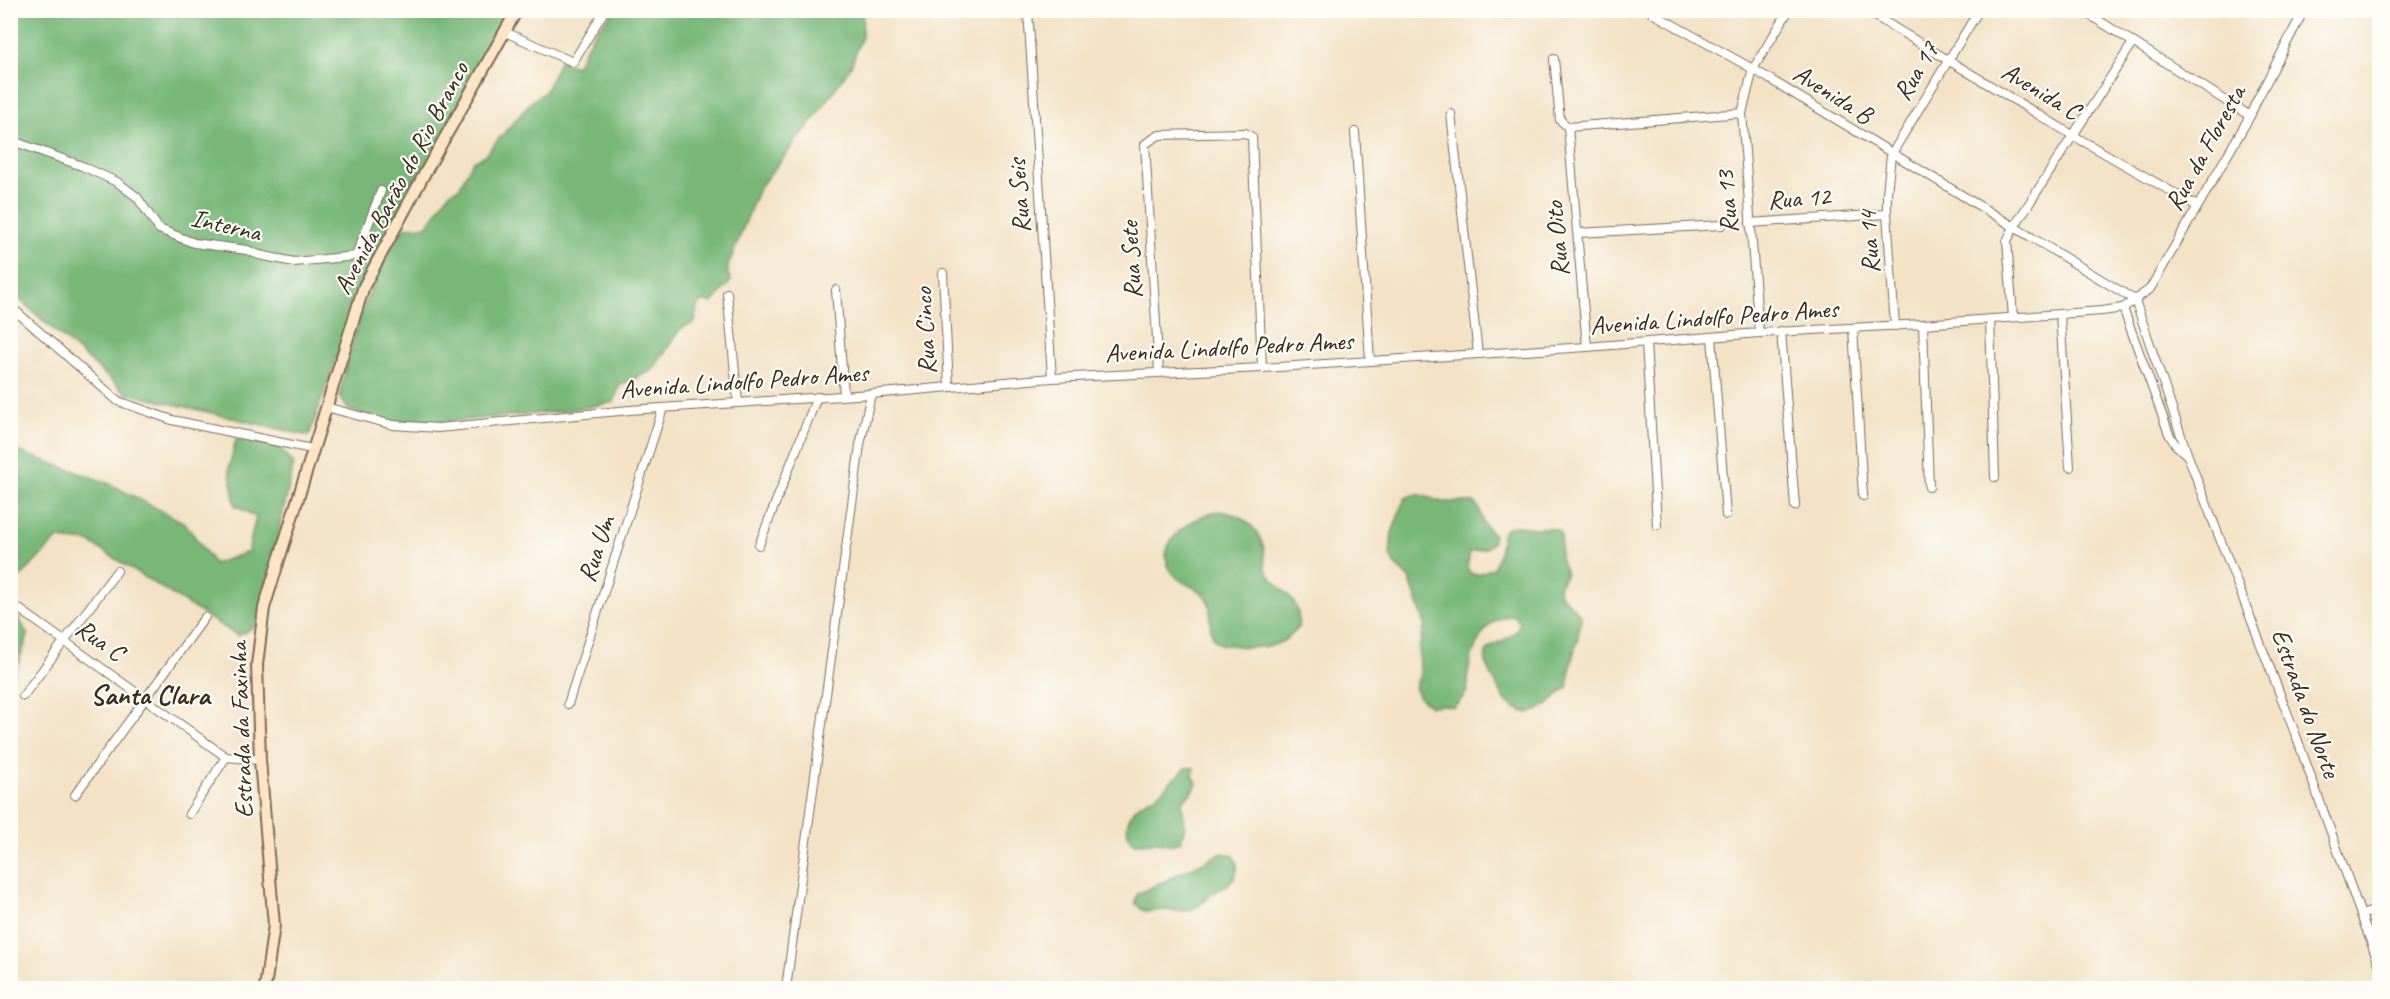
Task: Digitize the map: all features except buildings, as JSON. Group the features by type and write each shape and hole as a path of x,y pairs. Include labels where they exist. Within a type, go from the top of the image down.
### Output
{"street":[{"name":"Avenida Barão do Rio Branco","path":"326,407 364,286 517,10"},
{"path":"505,32 573,62 605,10"},
{"name":"Rua Seis","path":"1028,10 1052,378"},
{"name":"Rua 13","path":"1759,333 1742,113 1753,69 1789,10"},
{"name":"Avenida C","path":"1865,10 2074,136 2197,206"},
{"name":"Rua 17","path":"1892,155 1979,10"},
{"path":"2082,10 2132,44 2250,116"},
{"name":"Rua da Floresta","path":"2135,300 2150,289 2250,116 2304,10"},
{"path":"1652,14 1753,69"},
{"path":"2013,317 2007,241 2132,44"},
{"name":"Rua Oito","path":"1554,59 1560,120 1569,127 1587,347"},
{"name":"Avenida B","path":"1753,69 2135,300"},
{"path":"1569,127 1742,113"},
{"path":"1452,114 1478,354"},
{"path":"1354,132 1370,360"},
{"name":"Rua Sete","path":"1159,372 1145,144 1159,135 1245,133 1252,137 1262,368"},
{"name":"Interna","path":"10,140 82,166 117,182 137,197 159,229 201,244 247,250 294,262 356,256 381,191"},
{"name":"Rua 14","path":"1892,155 1887,214 1895,326"},
{"name":"Rua 12","path":"1750,223 1887,214"},
{"path":"1578,233 1722,225"},
{"name":"Rua Cinco","path":"943,273 949,386"},
{"path":"836,290 844,395"},
{"path":"727,293 738,402"},
{"name":"Avenida Lindolfo Pedro Ames","path":"326,407 393,425 438,428 1052,378 1262,368 1646,343 1781,331 1895,326 2060,314 2123,308 2135,300"},
{"name":"Estrada do Norte","path":"2135,300 2188,456 2244,596 2379,967"},
{"path":"10,306 118,401 172,420 312,449"},
{"name":"Estrada do Norte","path":"2123,308 2169,434 2175,444 2188,456"},
{"path":"2060,314 2070,467"},
{"path":"1990,319 1995,477"},
{"path":"1923,324 1929,487"},
{"path":"1853,328 1863,496"},
{"path":"1781,331 1795,506"},
{"path":"1712,337 1726,515"},
{"path":"1646,343 1657,525"},
{"path":"786,988 860,445 871,394"},
{"path":"759,545 817,397"},
{"name":"Estrada da Faxinha","path":"265,988 274,925 260,760 257,665 264,608 326,407"},
{"name":"Rua Um","path":"568,704 663,408"},
{"path":"23,696 117,572"},
{"name":"Rua C","path":"18,608 226,757"},
{"path":"75,795 205,617"},
{"path":"189,814 226,757 260,760"},
{"path":"2361,915 2379,909"}],"green space":[{"path":"10,11 515,11 362,284 309,436 126,393 20,300 10,270"},
{"path":"614,11 863,11 862,36 851,66 817,115 759,188 728,266 731,281 712,303 703,302 697,306 695,322 680,329 653,370 619,386 614,402 567,411 420,424 376,419 349,410 339,397 350,352 363,308 392,246 405,227 427,226 449,193 459,188 473,161 484,156 532,101 545,92 560,60 576,66 594,33"},
{"path":"236,439 279,447 294,464 257,625 238,636 89,542 57,539 11,587 11,449 108,483 185,523 214,564 248,552 256,517 235,505 229,468"},
{"path":"1421,495 1442,502 1474,502 1479,508 1483,523 1494,535 1492,543 1486,548 1470,552 1467,567 1471,574 1479,574 1493,568 1499,554 1503,531 1507,528 1515,526 1555,529 1561,535 1560,556 1566,574 1558,587 1560,594 1581,616 1568,687 1545,706 1529,713 1507,702 1485,662 1489,649 1508,638 1517,629 1520,623 1515,616 1496,621 1482,635 1470,664 1467,691 1453,707 1430,706 1418,696 1415,689 1420,674 1419,649 1425,625 1410,580 1394,563 1390,555 1392,533 1405,498"},
{"path":"1218,511 1240,517 1252,526 1264,549 1266,569 1297,608 1298,628 1292,635 1276,644 1240,647 1218,643 1212,635 1210,607 1205,596 1178,579 1170,569 1166,559 1167,549 1179,531 1199,518"},
{"path":"11,601 28,636 11,683"},
{"path":"1186,768 1194,768 1193,776 1197,783 1194,790 1182,802 1185,826 1181,841 1172,845 1155,842 1133,843 1127,827 1133,811 1156,795"},
{"path":"1222,853 1234,856 1237,862 1234,878 1197,907 1185,911 1147,912 1140,909 1135,902 1137,894"}],"district":[{"name":"Santa Clara","path":"150,694"}]}
